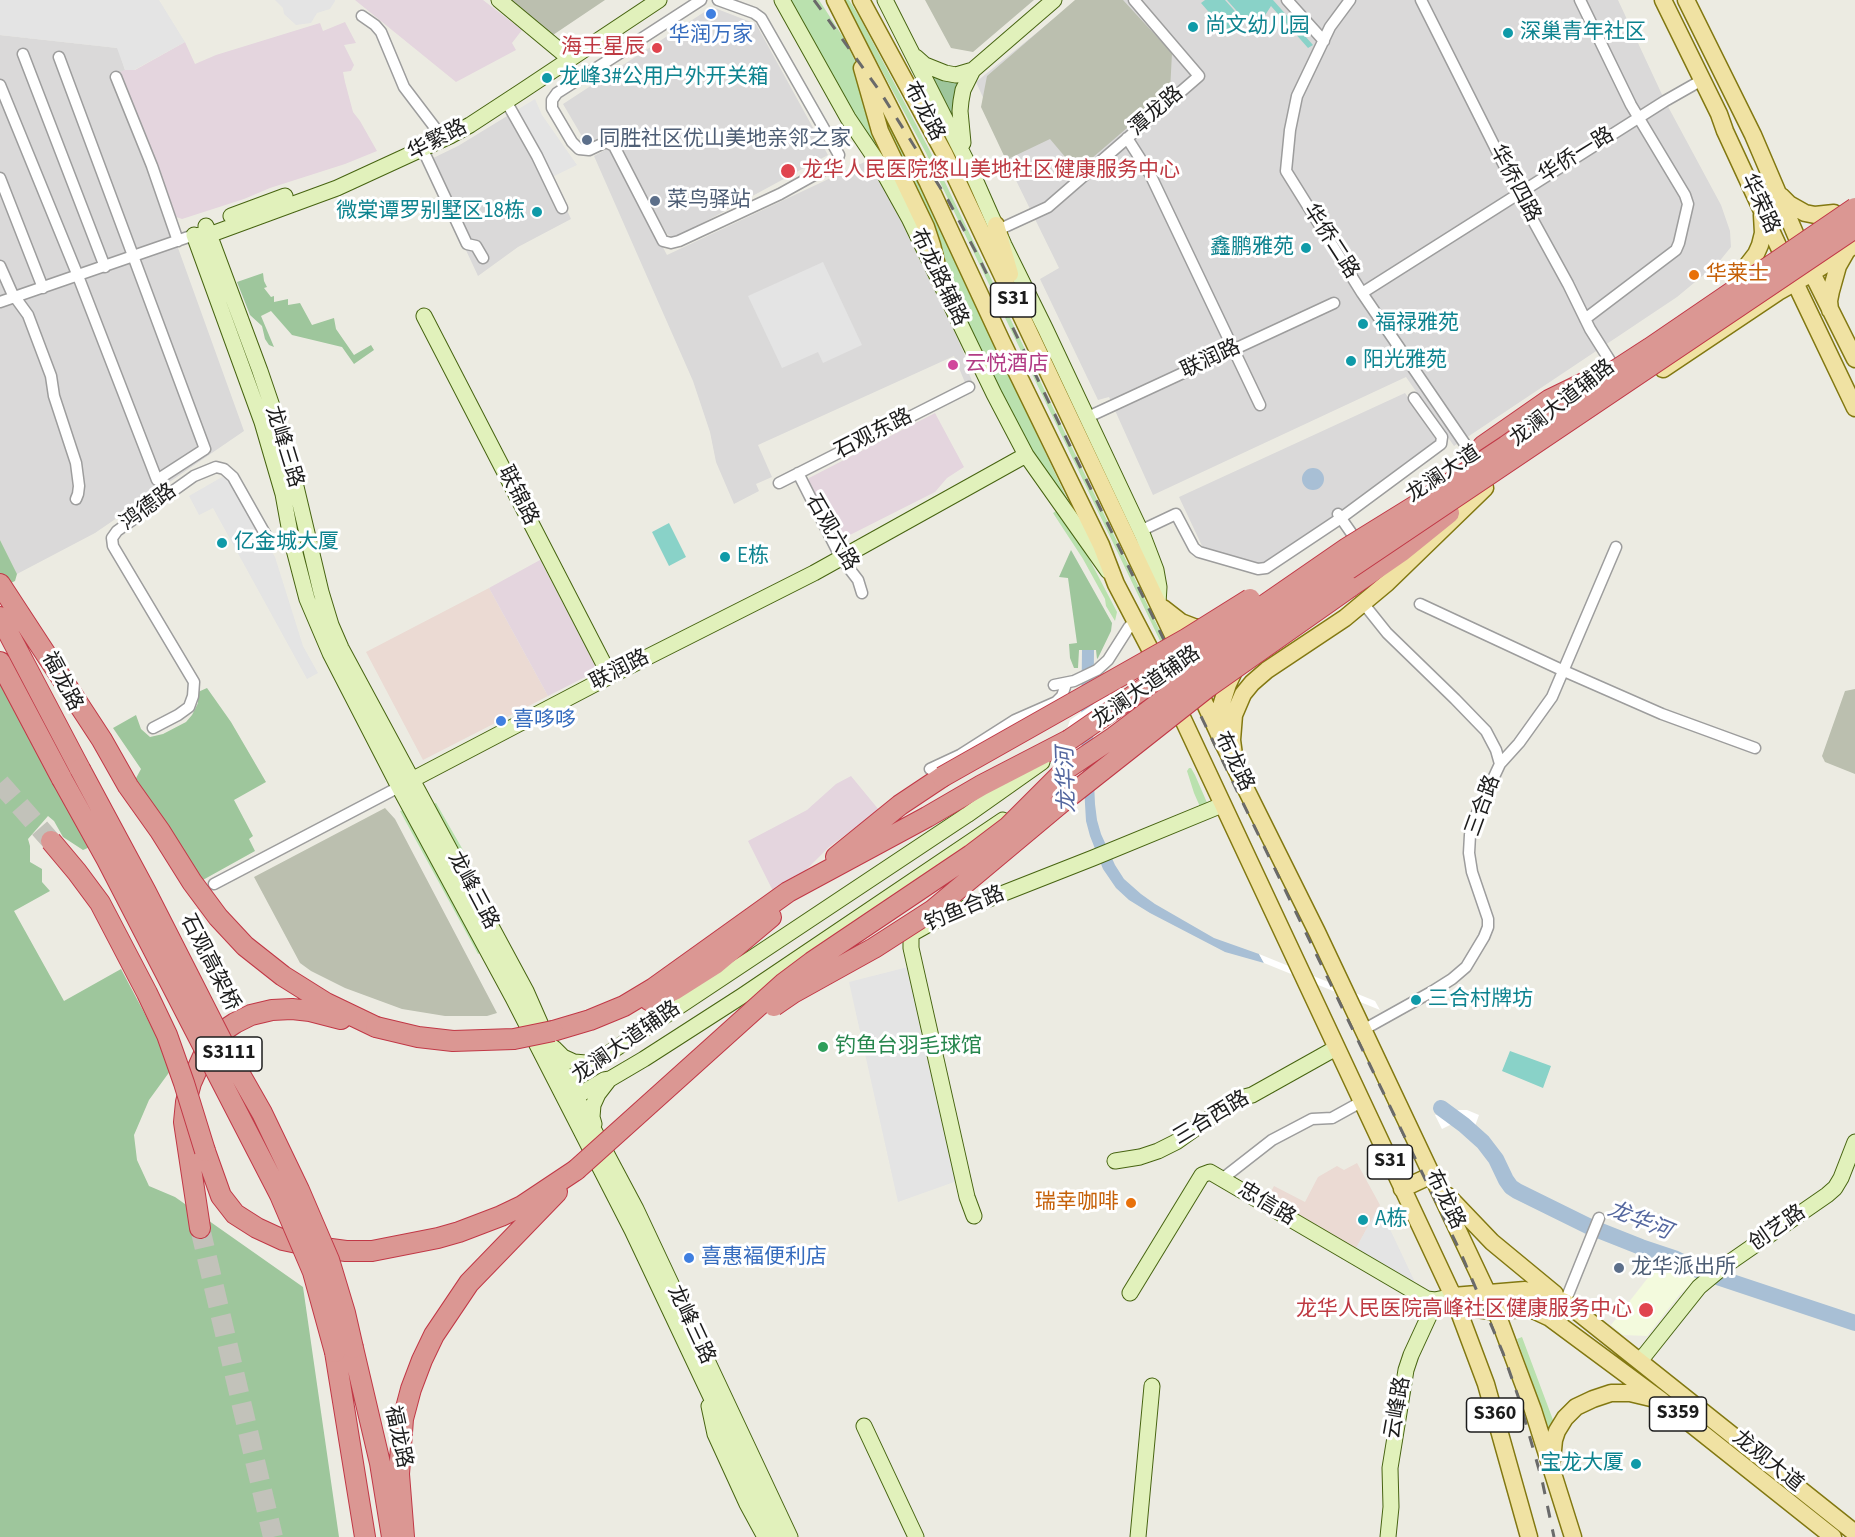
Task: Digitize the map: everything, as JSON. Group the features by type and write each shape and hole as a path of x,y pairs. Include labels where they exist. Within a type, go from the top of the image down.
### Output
{"highway":[{"name":"龙澜大道","path":"552,1039 624,1006 654,988 788,892 833,866 1070,740 1338,554 1506,446 1650,348 1848,206"},
{"name":"龙澜大道","path":"717,1044 784,983 954,867 1008,827 1068,771 1245,639 1855,228"},
{"path":"200,1228 184,1122 189,1093 201,1058 220,1033 234,1023 251,1015 272,1010 292,1009 310,1011 418,1037 464,1041 552,1039 614,1017 674,990 715,964 760,927 852,843 920,791 967,762 1186,639 1327,550 1482,461 1549,400 1588,381"},
{"path":"404,1537 399,1474 403,1419 422,1360 434,1335 469,1282 576,1170 717,1044 793,993 874,948 933,910 1061,802 1208,687 1402,551 1449,513"},
{"path":"0,584 102,740 128,786 218,917 245,946 295,985 376,1027"},
{"name":"福龙路","path":"0,617 80,769"},
{"name":"石观高架桥","path":"0,662 112,870 280,1195 344,1350"},
{"name":"石观高架桥","path":"80,769 262,1113 295,1180 329,1260 345,1313 344,1350"},
{"path":"51,841 100,903 147,993 167,1035 213,1176 222,1196 235,1214 257,1228 283,1240 315,1247 346,1251 372,1251 438,1238 501,1216 522,1206 576,1170"},
{"name":"福龙路","path":"344,1350 380,1463 392,1537"},
{"name":"S3111","path":"344,1350 364,1537"}],"main road":[{"path":"499,0 567,56"},
{"name":"华繁路","path":"203,232 337,188 423,150 470,126 645,0"},
{"name":"华繁路","path":"203,232 356,170 439,133 659,0"},
{"name":"布龙路辅路","path":"782,0 848,118 879,164 904,209 1026,455 1116,584"},
{"name":"布龙路","path":"835,0 928,183 1101,545 1116,584 1174,700 1453,1296 1486,1384 1529,1537"},
{"name":"布龙路","path":"861,0 944,153 1022,319 1132,532 1158,603 1222,741 1488,1292 1552,1467 1573,1537"},
{"path":"885,0 970,168 1004,245 1088,417 1132,532 1101,545"},
{"path":"970,168 962,139 960,111 963,90 973,70 1054,0"},
{"name":"华荣路","path":"1663,0 1719,114 1855,408"},
{"name":"华荣路","path":"1686,0 1753,135 1812,273 1855,359"},
{"path":"851,29 880,131 926,228 941,282"},
{"path":"911,52 925,65 936,71 956,75 973,70"},
{"path":"1778,194 1789,204 1805,213 1815,215 1848,206"},
{"path":"1832,313 1829,301 1838,266 1853,244 1844,234 1838,218 1848,206"},
{"name":"龙澜大道辅路","path":"1588,381 1797,237 1848,206"},
{"path":"1743,274 1760,245 1762,211"},
{"path":"997,227 1022,319"},
{"name":"龙峰三路","path":"203,232 260,371 288,453 321,592 341,648 406,784 570,1091 596,1133 636,1209 790,1537"},
{"name":"龙峰三路","path":"203,232 283,494 291,538 307,599 314,616 350,694 406,784 552,1039 570,1091 632,1230 777,1537"},
{"name":"龙澜大道辅路","path":"570,1091 610,1079 742,996 924,874 1068,771 1125,736 1258,637 1853,244"},
{"path":"1743,274 1753,271 1764,280 1767,294 1764,301 1782,299 1789,301 1811,316"},
{"name":"联锦路","path":"424,316 610,675"},
{"name":"联润路","path":"406,784 610,675 841,558 1026,455"},
{"path":"1482,461 1501,476"},
{"path":"1239,773 1233,753 1232,728 1237,705 1244,693 1267,670 1345,618 1387,583 1485,488 1482,461"},
{"name":"龙澜大道辅路","path":"570,1091 600,1059 968,815 1070,740 1482,461"},
{"path":"1158,603 1169,614 1194,627 1221,631 1237,626"},
{"path":"1113,713 1133,690 1142,674 1144,654 1138,626"},
{"path":"1222,741 1219,717 1228,684 1244,652 1258,637"},
{"path":"1125,736 1144,727 1163,726 1183,735 1196,749"},
{"name":"钓鱼合路","path":"974,1216 967,1197 911,948 913,933 938,920 1222,805"},
{"path":"910,853 924,874"},
{"path":"552,1039 563,1057 574,1062 586,1063 600,1059"},
{"name":"三合西路","path":"1115,1161 1140,1157 1176,1142 1237,1099 1252,1095 1336,1048"},
{"path":"596,1133 592,1117 593,1105 598,1094 610,1079"},
{"name":"创艺路","path":"1640,1361 1699,1287 1723,1267 1827,1195 1842,1178 1855,1142"},
{"name":"忠信路","path":"1130,1293 1202,1175 1210,1172 1427,1299 1435,1300 1453,1296"},
{"path":"1402,1189 1432,1175 1479,1230 1565,1302"},
{"name":"龙观大道","path":"1453,1296 1512,1290 1537,1291 1565,1302 1855,1533"},
{"name":"龙观大道","path":"1453,1296 1470,1307 1496,1311 1526,1309 1550,1318 1662,1401 1833,1537"},
{"name":"云峰路","path":"1388,1537 1391,1507 1390,1468 1406,1370 1429,1316 1440,1304 1453,1296"},
{"path":"1138,1537 1152,1386"},
{"path":"708,1391 710,1417 715,1434 765,1537"},
{"path":"1552,1467 1557,1431 1570,1412 1584,1402 1602,1395 1620,1393 1638,1394 1662,1401"},
{"path":"864,1426 916,1537"},
{"path":"774,1503 801,1537"}],"street":[{"path":"701,0 557,93 552,100 552,108 572,142 579,149 586,151 606,142 614,146 663,241 671,243 780,194 834,164 839,155 761,18 754,13 718,0"},
{"name":"潭龙路","path":"997,227 1048,207 1199,76 1134,0"},
{"path":"1287,0 1324,41"},
{"name":"华侨二路","path":"1350,0 1334,21 1295,103 1285,168 1292,183 1362,293 1482,461"},
{"name":"华侨四路","path":"1421,0 1518,193 1585,319 1612,364"},
{"path":"1581,0 1631,105 1685,195 1688,204 1676,250 1585,319"},
{"path":"362,16 381,32 404,87 439,133"},
{"path":"23,54 105,267"},
{"path":"0,85 78,276 157,480 205,449 59,57"},
{"path":"116,77 152,166 177,242"},
{"name":"华侨一路","path":"1362,293 1518,193 1702,80"},
{"path":"506,101 537,156 562,208"},
{"path":"1127,138 1150,174 1260,405"},
{"path":"423,150 467,244 476,246 483,258"},
{"path":"0,178 43,288"},
{"name":"华繁路","path":"0,302 203,232"},
{"path":"0,266 14,297 28,315 51,376 54,396 76,463 79,486 76,499"},
{"name":"联润路","path":"1088,417 1334,303"},
{"name":"石观东路","path":"779,483 969,387"},
{"path":"1132,532 1176,514 1196,550 1203,554 1262,569 1269,567 1441,444 1442,437 1414,398"},
{"name":"鸿德路","path":"153,728 189,707 194,682 113,546 112,538 117,531 194,476 216,467 224,469 232,477 268,539 272,542 307,536"},
{"name":"石观六路","path":"798,473 841,558 858,580 862,593"},
{"path":"1339,516 1359,544"},
{"name":"三合路","path":"1363,1030 1452,979 1466,967 1484,936 1488,927 1488,919 1472,872 1469,853 1470,835 1477,813 1500,764 1519,743 1552,697 1616,547"},
{"path":"1363,603 1387,633 1486,731 1500,764"},
{"path":"1420,604 1662,714 1755,748"},
{"path":"1054,685 1066,684 1097,670 1108,660 1129,627 1138,626"},
{"path":"930,769 968,751 1015,720 1056,702 1062,696 1066,684"},
{"name":"联润路","path":"213,884 406,784"},
{"path":"1222,1179 1272,1140 1312,1119 1332,1118 1362,1102"},
{"path":"1565,1302 1598,1219"}],"shaded area":[{"path":"0,0 159,0 185,42 134,70 125,70 117,48 0,35"},
{"path":"275,0 335,1 330,9 317,13 311,23 296,25 284,14 283,8"},
{"path":"355,0 483,0 522,30 512,43 516,50 456,82"},
{"path":"503,0 605,0 550,37"},
{"path":"925,0 1034,0 973,52 951,48"},
{"path":"1075,0 1123,0 1172,53 1170,91 1077,171 1050,139 1006,160 981,107 987,76"},
{"path":"1077,0 1618,0 1665,101 1721,205 1730,231 1731,247 1718,263 1677,297 1454,446 1406,377 1153,495 1109,397 1098,400 1040,279 1059,268 1006,160 1010,157 976,82"},
{"path":"1205,0 1225,0 1241,18 1226,32 1201,3"},
{"path":"1227,0 1273,0 1313,45 1308,48 1271,6 1264,17 1252,21 1243,18"},
{"path":"712,7 756,24 828,155 675,238 667,234 610,130 587,145 563,104"},
{"path":"345,22 356,43 344,45 354,65 351,71 343,72 345,82 353,112 377,151 182,219 173,216 120,72 135,70 185,42 195,64 216,55 320,23 323,31"},
{"path":"0,35 118,48 125,70 120,73 173,216 169,223 244,431 95,533 17,574 0,540"},
{"path":"535,99 542,115 577,165 552,177 517,110"},
{"path":"517,110 571,219 518,247 478,276 425,162 458,146"},
{"path":"607,149 612,151 667,255 871,159 960,344 972,381 966,385 954,356 758,445 772,477 756,484 759,491 734,504 716,462 710,432 693,381 594,156"},
{"path":"823,262 862,345 823,363 818,352 782,368 748,296"},
{"path":"1405,393 1440,441 1266,566 1203,548 1179,497"},
{"path":"935,413 964,467 947,478 935,492 838,541 808,481 809,478"},
{"path":"1309,468 1317,468 1324,475 1324,483 1317,490 1309,490 1302,483 1302,475"},
{"path":"222,477 227,479 235,490 275,557 303,646 318,673 307,679 213,508 199,515 189,496"},
{"path":"669,523 686,557 669,566 652,532"},
{"path":"540,560 597,667 588,672 589,675 548,696 489,588"},
{"path":"489,588 548,696 423,760 366,652"},
{"path":"1082,650 1094,650 1095,804 1101,834 1115,865 1124,879 1155,904 1214,938 1259,954 1264,963 1225,952 1150,913 1129,900 1116,888 1103,869 1086,821 1081,735"},
{"path":"1855,689 1855,774 1825,762 1822,756 1845,691"},
{"path":"851,776 879,810 829,847 803,873 774,893 748,841 807,810 836,784"},
{"path":"385,808 395,819 497,1013 487,1016 445,1016 402,1009 345,988 300,963 254,877"},
{"path":"908,967 957,1181 898,1202 849,982"},
{"path":"1510,1051 1551,1066 1543,1088 1502,1071"},
{"path":"1357,1163 1380,1205 1355,1250 1266,1201 1274,1186 1305,1202 1318,1177 1337,1166 1344,1170"},
{"path":"1379,1206 1414,1280 1409,1282 1355,1250"},
{"name":"龙华人民医院高峰社区健康服务中心","path":"1661,1261 1695,1274 1698,1278 1680,1294 1647,1336 1623,1335 1611,1325"}],"green space":[{"path":"789,0 819,0 845,40 856,63 895,171 877,155"},
{"path":"844,0 849,0 860,18 930,151 1168,648 1164,649 926,153"},
{"path":"928,70 962,77 955,98 952,118"},
{"path":"872,92 904,153 1079,524 1020,433 953,293 892,151"},
{"path":"263,273 267,287 264,288 271,297 274,296 274,302 288,299 288,305 300,303 312,325 334,318 336,329 354,355 371,345 374,350 354,364 342,347 292,335 271,311 261,316 274,347 269,345 262,326 250,315 237,282"},
{"path":"1058,510 1085,551 1117,612 1115,621 1083,559 1053,513"},
{"path":"0,540 17,574 15,581 0,588"},
{"path":"1071,550 1112,623 1111,631 1097,659 1096,650 1079,650 1078,668 1074,668 1070,658 1069,644 1077,643 1068,578 1059,577"},
{"path":"0,684 90,847 83,850 63,837 54,821 48,816 28,839 30,862 42,869 42,882 50,891 14,911 64,1001 121,969 173,1067 149,1100 134,1135 137,1160 149,1186 175,1197 303,1287 339,1537 0,1537"},
{"path":"207,688 231,722 266,782 234,800 253,836 249,839 255,851 201,881 135,780 141,769 113,728 136,715 141,729 150,737 163,734 186,722 198,703 198,692"},
{"path":"1189,768 1195,775 1208,805 1201,809 1187,771"},
{"path":"436,803 502,918 497,921 433,804"},
{"path":"403,810 480,953 478,954 400,811"},
{"path":"1522,1337 1556,1428 1551,1436 1517,1339"}],"pier":[{"path":"1110,693 1106,706 1066,732 1070,720"},
{"path":"1259,954 1375,1001 1380,1010 1264,963"},
{"path":"1449,1110 1467,1110 1479,1115 1475,1126 1454,1123 1442,1129 1435,1115"}],"waterway":[{"name":"龙华河","path":"1441,1108 1483,1142 1496,1159 1506,1180 1517,1191 1588,1226 1674,1258 1702,1272 1855,1323"}],"tunnel":[{"path":"0,783 51,841"},
{"path":"200,1228 273,1537"}],"railway":[{"path":"814,0 879,90 948,200 979,258 1460,1251 1503,1353 1519,1399 1542,1480 1554,1537"}],"place":[{"name":"华润万家","path":"711,14"},
{"name":"尚文幼儿园","path":"1193,27"},
{"name":"深巢青年社区","path":"1508,33"},
{"name":"海王星辰","path":"657,48"},
{"name":"龙峰3#公用户外开关箱","path":"547,78"},
{"name":"同胜社区优山美地亲邻之家","path":"587,140"},
{"name":"龙华人民医院悠山美地社区健康服务中心","path":"788,171"},
{"name":"菜鸟驿站","path":"655,201"},
{"name":"微棠谭罗别墅区18栋","path":"537,212"},
{"name":"鑫鹏雅苑","path":"1306,248"},
{"name":"华莱士","path":"1694,275"},
{"name":"福禄雅苑","path":"1363,324"},
{"name":"阳光雅苑","path":"1351,361"},
{"name":"云悦酒店","path":"953,365"},
{"name":"亿金城大厦","path":"222,543"},
{"name":"E栋","path":"725,557"},
{"name":"喜哆哆","path":"501,721"},
{"name":"三合村牌坊","path":"1416,1000"},
{"name":"钓鱼台羽毛球馆","path":"823,1047"},
{"name":"瑞幸咖啡","path":"1131,1203"},
{"name":"A栋","path":"1363,1220"},
{"name":"喜惠褔便利店","path":"689,1258"},
{"name":"龙华派出所","path":"1619,1268"},
{"name":"龙华人民医院高峰社区健康服务中心","path":"1646,1310"},
{"name":"宝龙大厦","path":"1636,1464"}]}
